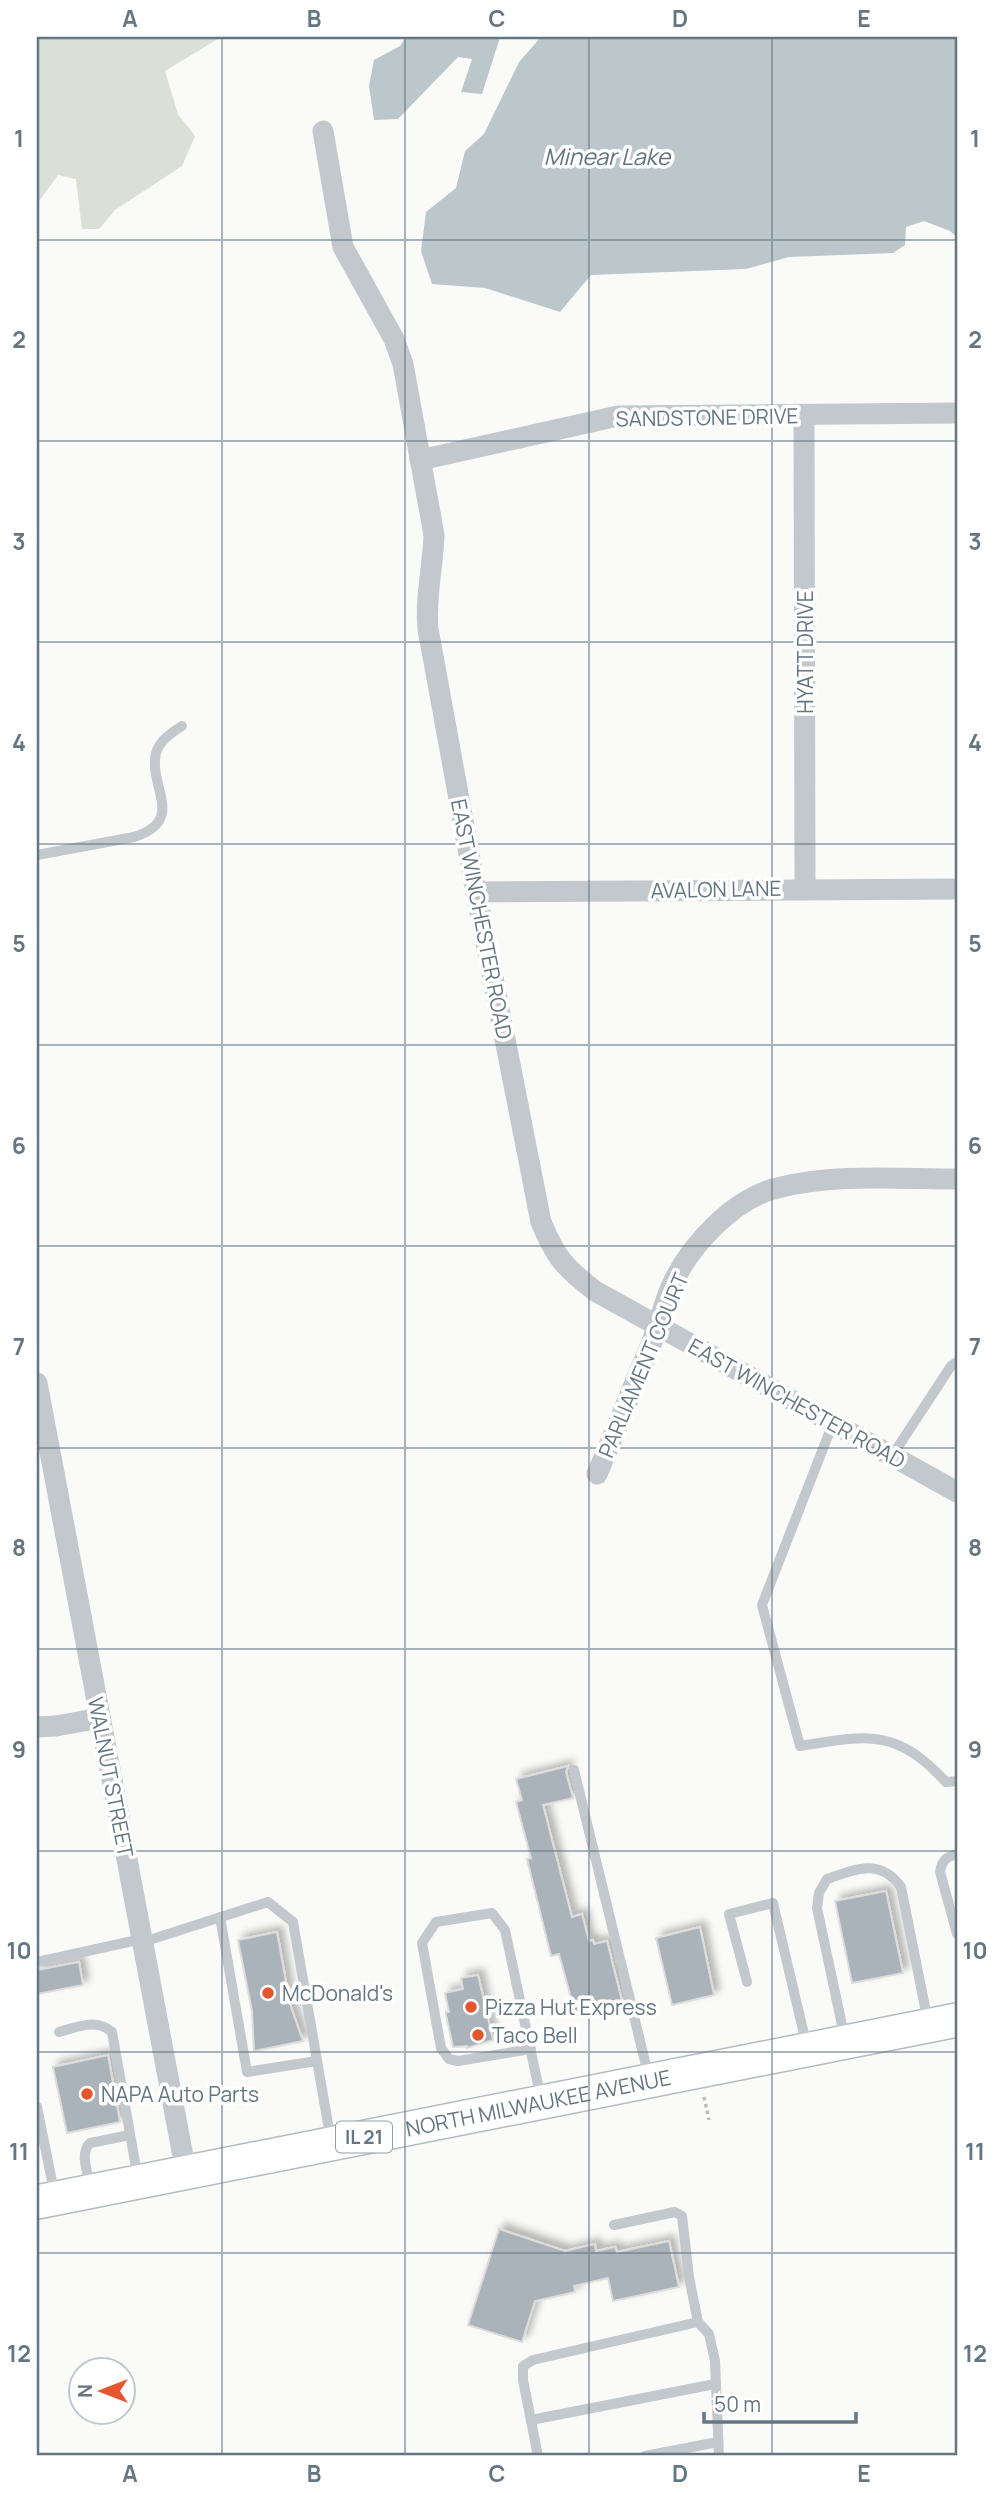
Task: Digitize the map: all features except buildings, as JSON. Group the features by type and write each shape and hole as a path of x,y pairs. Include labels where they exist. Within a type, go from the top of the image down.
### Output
{"main road":[{"name":"NORTH MILWAUKEE AVENUE","path":"46,2200 943,2023"}],"street":[{"name":"EAST WINCHESTER ROAD","path":"323,131 344,247 404,364 434,535 426,604 428,629 541,1222 551,1248 566,1268 595,1291 957,1492"},
{"name":"SANDSTONE DRIVE","path":"420,460 618,416 957,414"},
{"name":"HYATT DRIVE","path":"804,415 805,889"},
{"name":"AVALON LANE","path":"476,892 957,889"},
{"name":"PARLIAMENT COURT","path":"597,1474 659,1326 671,1286 692,1251 718,1222 745,1203 774,1188 807,1181 957,1179"},
{"name":"WALNUT STREET","path":"37,1383 186,2172"},
{"path":"37,1727 100,1718"}],"lane":[{"path":"37,855 150,832 158,824 163,800 155,763 156,750 169,734 182,726"},
{"path":"892,1456 951,1366 957,1362"},
{"path":"833,1423 762,1605 800,1746 856,1737 887,1739 928,1763 946,1782 957,1781"},
{"path":"574,1770 649,2081"},
{"path":"957,1854 948,1856 941,1863 940,1872 957,1934"},
{"path":"845,2042 817,1908 819,1892 827,1879 866,1868 879,1869 892,1875 901,1887 943,2023"},
{"path":"37,1962 142,1940 268,1902 293,1922 331,2143"},
{"path":"747,1982 730,1914 773,1903 807,2050"},
{"path":"531,2049 458,2062 449,2059 441,2048 422,1943 436,1922 492,1913 505,1930 531,2049 542,2102"},
{"path":"220,1917 247,2072 317,2061"},
{"path":"59,2032 90,2024 103,2025 112,2032 139,2181"},
{"path":"37,2107 46,2200"},
{"path":"92,2191 85,2148 90,2143 130,2134"},
{"path":"614,2225 675,2212 682,2216 689,2277 698,2322 709,2334 715,2361 719,2456"},
{"path":"538,2456 523,2366 533,2360 698,2322"},
{"path":"531,2420 715,2384"},
{"path":"645,2456 718,2442"}],"shaded area":[{"path":"37,37 221,37 165,71 178,114 195,136 182,166 115,210 99,229 82,229 76,179 58,175 37,204"}],"water":[{"path":"406,37 500,37 482,94 461,92 472,59 458,57 398,119 374,120 369,86 374,60 400,46"},
{"name":"Minear Lake","path":"541,37 957,37 957,237 950,231 924,221 906,227 905,245 893,253 789,257 746,269 591,275 560,312 485,288 432,284 421,251 426,212 456,188 465,151 484,134 519,62"}],"place":[{"name":"McDonald's","path":"268,1993"},
{"name":"Pizza Hut Express","path":"471,2007"},
{"name":"Taco Bell","path":"478,2035"},
{"name":"NAPA Auto Parts","path":"87,2094"}]}
